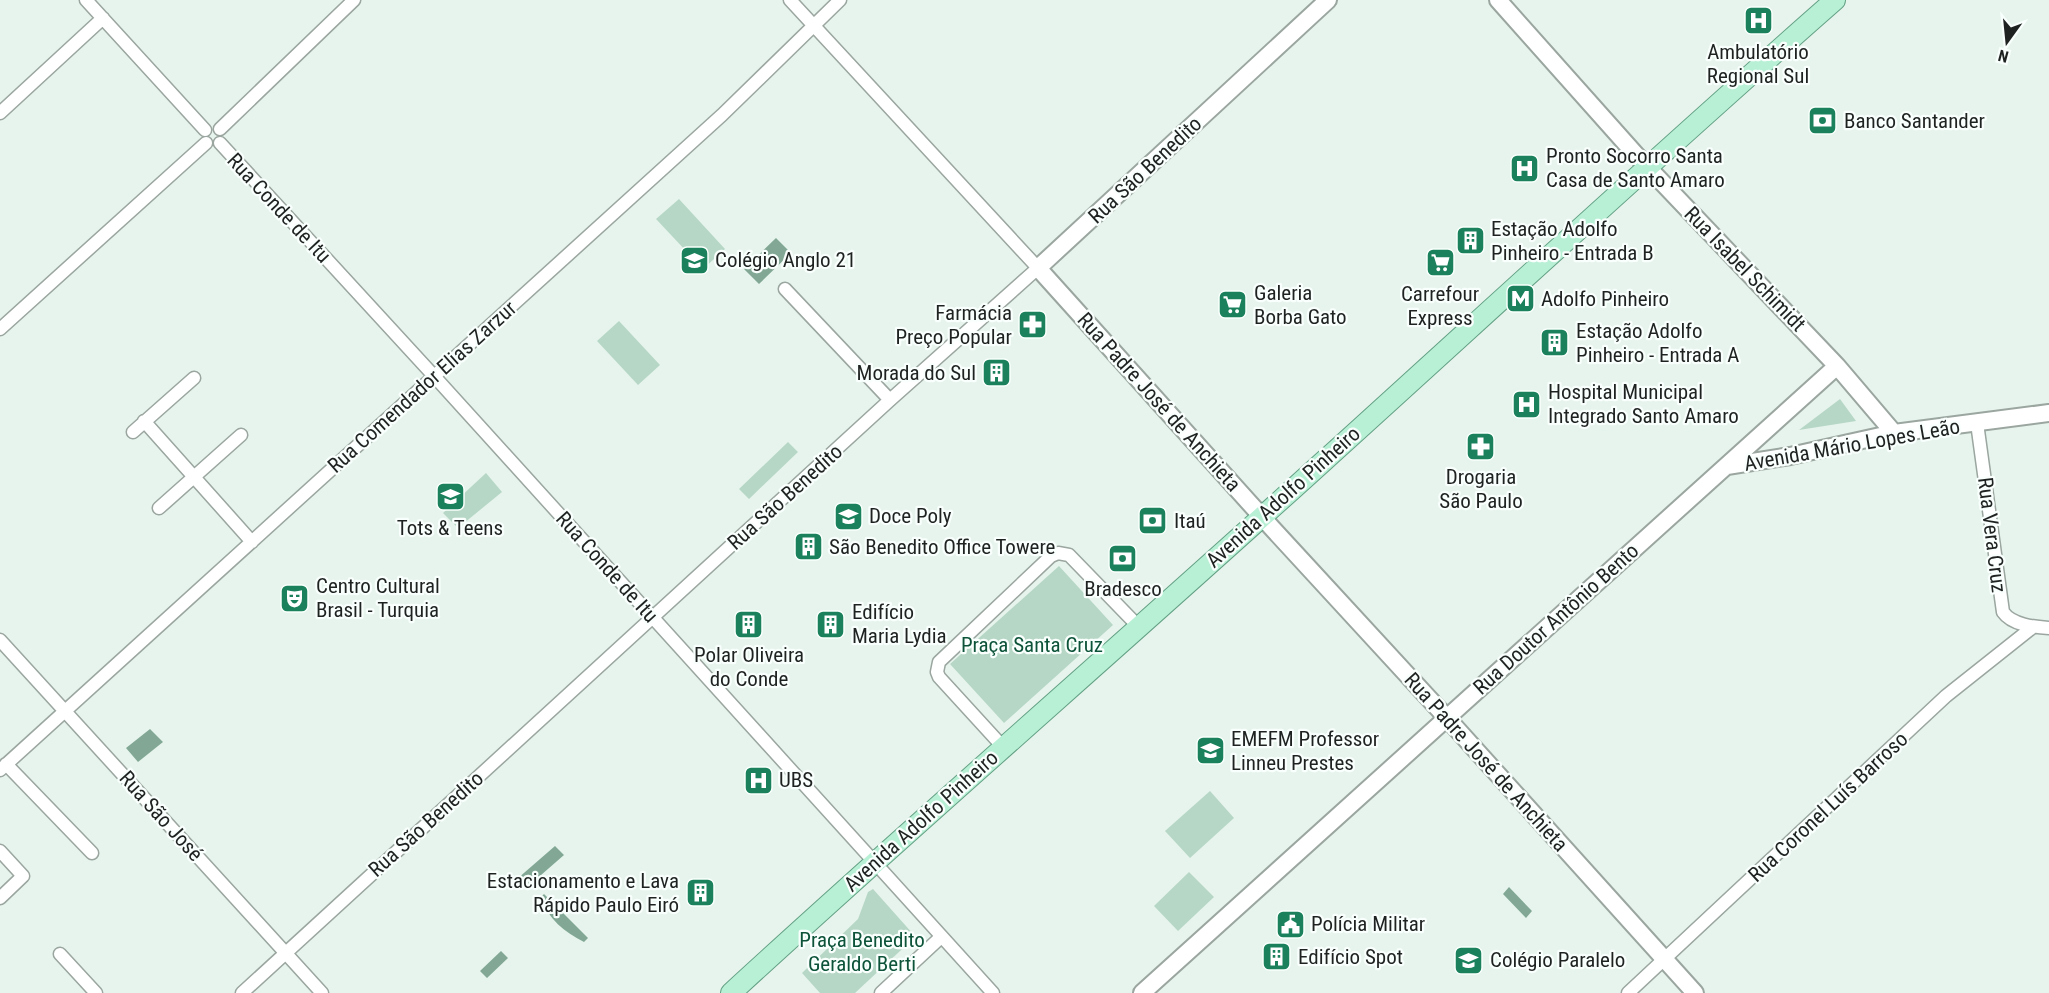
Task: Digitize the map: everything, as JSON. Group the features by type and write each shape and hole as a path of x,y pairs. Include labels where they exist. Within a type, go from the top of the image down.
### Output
{"main road":[{"name":"Avenida Adolfo Pinheiro","path":"731,993 1835,0"}],"street":[{"path":"86,0 205,129"},
{"path":"220,129 354,0"},
{"name":"Rua Padre José de Anchieta","path":"790,0 1038,268 1695,993"},
{"name":"Rua Comendador Elias Zarzur","path":"3,767 722,115 840,0"},
{"name":"Rua São Benedito","path":"242,993 890,400 1038,268 1328,0"},
{"name":"Rua Isabel Schimidt","path":"1498,0 1648,167 1837,366 1894,433"},
{"path":"0,113 103,18"},
{"path":"212,126 220,129 223,136 220,143 214,146 206,143 203,135 205,129 212,126"},
{"path":"0,329 206,143"},
{"name":"Rua Conde de Itu","path":"220,143 993,993"},
{"path":"785,290 890,400"},
{"name":"Rua Doutor Antônio Bento","path":"1142,993 1837,366"},
{"path":"133,432 194,378"},
{"name":"Avenida Mário Lopes Leão","path":"1726,466 1790,456 1894,433 2049,413"},
{"path":"144,422 252,542"},
{"name":"Rua Vera Cruz","path":"1977,423 2003,612 2011,620 2033,627"},
{"path":"159,508 242,435"},
{"path":"1004,747 939,677 937,666 1051,556 1058,553 1069,555 1138,627"},
{"path":"2033,627 2049,628"},
{"name":"Rua Coronel Luís Barroso","path":"1628,993 1946,696 2033,627"},
{"name":"Rua São José","path":"0,640 322,993"},
{"path":"3,767 92,854"},
{"path":"0,851 23,876 0,898"},
{"path":"881,993 941,937"},
{"path":"60,954 96,993"}],"green space":[{"path":"679,199 725,249 703,269 656,219"},
{"path":"619,321 660,365 638,385 597,341"},
{"path":"1840,399 1856,421 1799,430"},
{"path":"788,442 798,452 749,499 739,489"},
{"path":"486,473 502,492 458,528 443,513"},
{"name":"Praça Santa Cruz","path":"1059,566 1113,625 1004,723 950,664"},
{"path":"1210,791 1234,818 1190,858 1165,831"},
{"path":"1189,872 1214,897 1178,931 1154,906"},
{"name":"Praça Benedito Geraldo Berti","path":"873,889 914,935 914,938 855,993 820,993 802,973 858,919 868,892"}],"shaded area":[{"path":"776,238 791,253 759,284 744,269"},
{"path":"150,729 163,742 138,762 126,748"},
{"path":"555,846 564,855 525,889 517,879"},
{"path":"1509,887 1532,911 1526,918 1503,894"},
{"path":"544,894 588,938 584,942 570,934 553,919 540,898"},
{"path":"501,951 508,958 487,978 480,971"}],"place":[{"name":"Ambulatório Regional Sul","path":"1758,21"},
{"name":"Banco Santander","path":"1823,121"},
{"name":"Pronto Socorro Santa Casa de Santo Amaro","path":"1525,168"},
{"name":"Estação Adolfo Pinheiro - Entrada B","path":"1470,241"},
{"name":"Colégio Anglo 21","path":"694,260"},
{"name":"Carrefour Express","path":"1440,263"},
{"name":"Adolfo Pinheiro","path":"1520,299"},
{"name":"Galeria Borba Gato","path":"1233,305"},
{"name":"Farmácia Preço Popular","path":"1033,325"},
{"name":"Estação Adolfo Pinheiro - Entrada A","path":"1555,343"},
{"name":"Morada do Sul","path":"997,373"},
{"name":"Hospital Municipal Integrado Santo Amaro","path":"1527,404"},
{"name":"Drogaria São Paulo","path":"1481,446"},
{"name":"Tots & Teens","path":"450,497"},
{"name":"Doce Poly","path":"848,516"},
{"name":"Itaú","path":"1153,521"},
{"name":"São Benedito Office Towere","path":"808,547"},
{"name":"Bradesco","path":"1123,558"},
{"name":"Centro Cultural Brasil - Turquia","path":"295,598"},
{"name":"Polar Oliveira do Conde","path":"749,624"},
{"name":"Edifício Maria Lydia","path":"831,624"},
{"name":"EMEFM Professor Linneu Prestes","path":"1210,751"},
{"name":"UBS","path":"758,780"},
{"name":"Estacionamento e Lava Rápido Paulo Eiró","path":"700,893"},
{"name":"Polícia Militar","path":"1290,924"},
{"name":"Edifício Spot","path":"1277,957"},
{"name":"Colégio Paralelo","path":"1469,960"}]}
